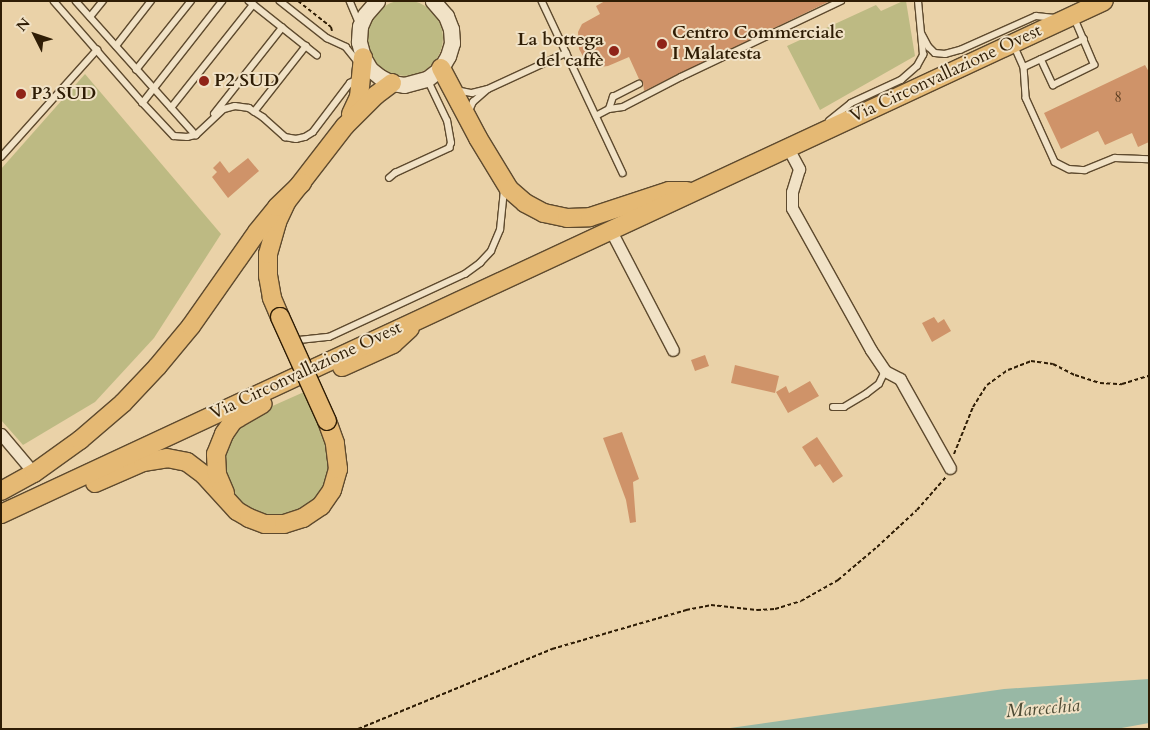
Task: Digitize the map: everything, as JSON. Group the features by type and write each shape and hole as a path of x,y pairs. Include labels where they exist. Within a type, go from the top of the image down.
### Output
{"main road":[{"path":"345,126 359,97 362,67 359,42 360,26 365,14 377,1"},
{"path":"362,67 370,68 380,77 392,83 404,85 434,74 448,56 452,43 448,8 434,1"},
{"name":"Via Circonvallazione Ovest","path":"1,514 421,317 611,231 1104,1"},
{"path":"434,74 451,89 466,118 509,188 525,203 544,213 567,218 590,217 669,191 697,191"},
{"path":"1,522 143,462 167,458 187,462 193,466 204,474 237,511 265,524 284,524 303,518 321,506 332,490 338,468 335,443 272,298 268,276 268,254 277,222 287,201 345,126 376,95 392,83"},
{"path":"1,491 34,473 80,440 123,403 157,367 191,326 267,219 302,183"},
{"path":"228,501 217,474 216,454 224,434 233,421 246,412 393,344 421,317"}],"street":[{"path":"788,148 799,170 792,192 792,208 885,371 900,379 950,468"},
{"path":"611,231 673,350"},
{"path":"1,434 34,473"}],"lane":[{"path":"54,1 174,136 187,137 196,134 224,109 235,106 254,112 285,137 296,139 305,137 313,132 362,67 351,52 334,40 327,38 280,1"},
{"path":"76,1 153,89 196,134"},
{"path":"90,17 103,1"},
{"path":"116,46 151,1"},
{"path":"136,70 191,1"},
{"path":"143,102 223,1"},
{"path":"350,1 360,26"},
{"path":"542,1 623,173"},
{"path":"596,116 609,109 623,107 681,77 841,1"},
{"path":"806,139 851,103 901,80 917,66 922,55 922,33 918,1"},
{"path":"171,108 251,3 317,56"},
{"path":"922,33 929,47 936,52 944,54 960,50 1036,16 1068,18 1084,39 1094,65 1053,85 1041,60"},
{"path":"204,127 282,28"},
{"path":"1024,67 1084,39"},
{"path":"1013,43 1024,67 1026,98 1055,162 1069,169 1085,170 1115,158 1149,159"},
{"path":"254,112 306,46"},
{"path":"1,157 97,50"},
{"path":"451,89 472,93 488,89 566,53"},
{"path":"389,178 395,173 449,148 451,144 447,121 434,74"},
{"path":"609,109 613,97 639,84"},
{"path":"466,118 474,102 488,89"},
{"path":"299,340 329,337 465,274 480,264 490,251 500,230 504,180"},
{"path":"833,407 844,407 866,394 879,384 885,371"}],"path":[{"path":"298,1 330,27 334,40"},
{"path":"358,729 552,649 686,610 711,605 757,610 775,609 801,600 838,580 917,510 945,478 973,407 987,385 1008,370 1031,360 1053,364 1075,375 1100,383 1122,384 1149,376"}],"shaded area":[{"path":"398,0 412,0 426,6 437,17 443,31 440,53 432,65 412,76 398,76 384,70 373,59 367,45 367,31 373,17 384,6"},
{"path":"906,1 915,56 820,110 787,46 876,5 881,11"},
{"path":"85,74 221,234 154,338 95,402 23,445 1,420 1,169"},
{"path":"304,392 326,443 329,461 325,486 308,507 281,517 257,514 239,503 229,489 223,456 228,438 243,419"}],"water":[{"name":"Marecchia","path":"1149,679 1149,723 1116,729 723,729 1004,689"}],"building":[{"name":"Centro Commerciale I Malatesta","path":"605,1 830,1 644,91 643,82 639,79 629,57 608,66 599,67 585,60 579,49 578,32 582,24 600,14 596,6"},
{"path":"1145,65 1149,72 1149,142 1138,147 1132,133 1105,145 1098,131 1061,149 1044,113"},
{"path":"248,158 259,171 228,198 212,177 217,172 213,168 220,161 229,173"},
{"path":"934,317 938,323 944,319 951,331 932,342 922,323"},
{"path":"705,355 709,366 695,371 691,360"},
{"path":"735,365 779,376 775,393 731,383"},
{"path":"810,381 819,396 788,413 776,392 786,386 789,393"},
{"path":"622,432 639,479 633,482 636,522 630,523 626,500 603,438"},
{"path":"817,437 843,476 833,483 820,464 815,467 802,447"}],"place":[{"name":"Centro Commerciale I Malatesta","path":"662,44"},
{"name":"La bottega del caffè","path":"614,51"},
{"name":"P2 SUD","path":"204,81"},
{"name":"P3 SUD","path":"21,94"}]}
